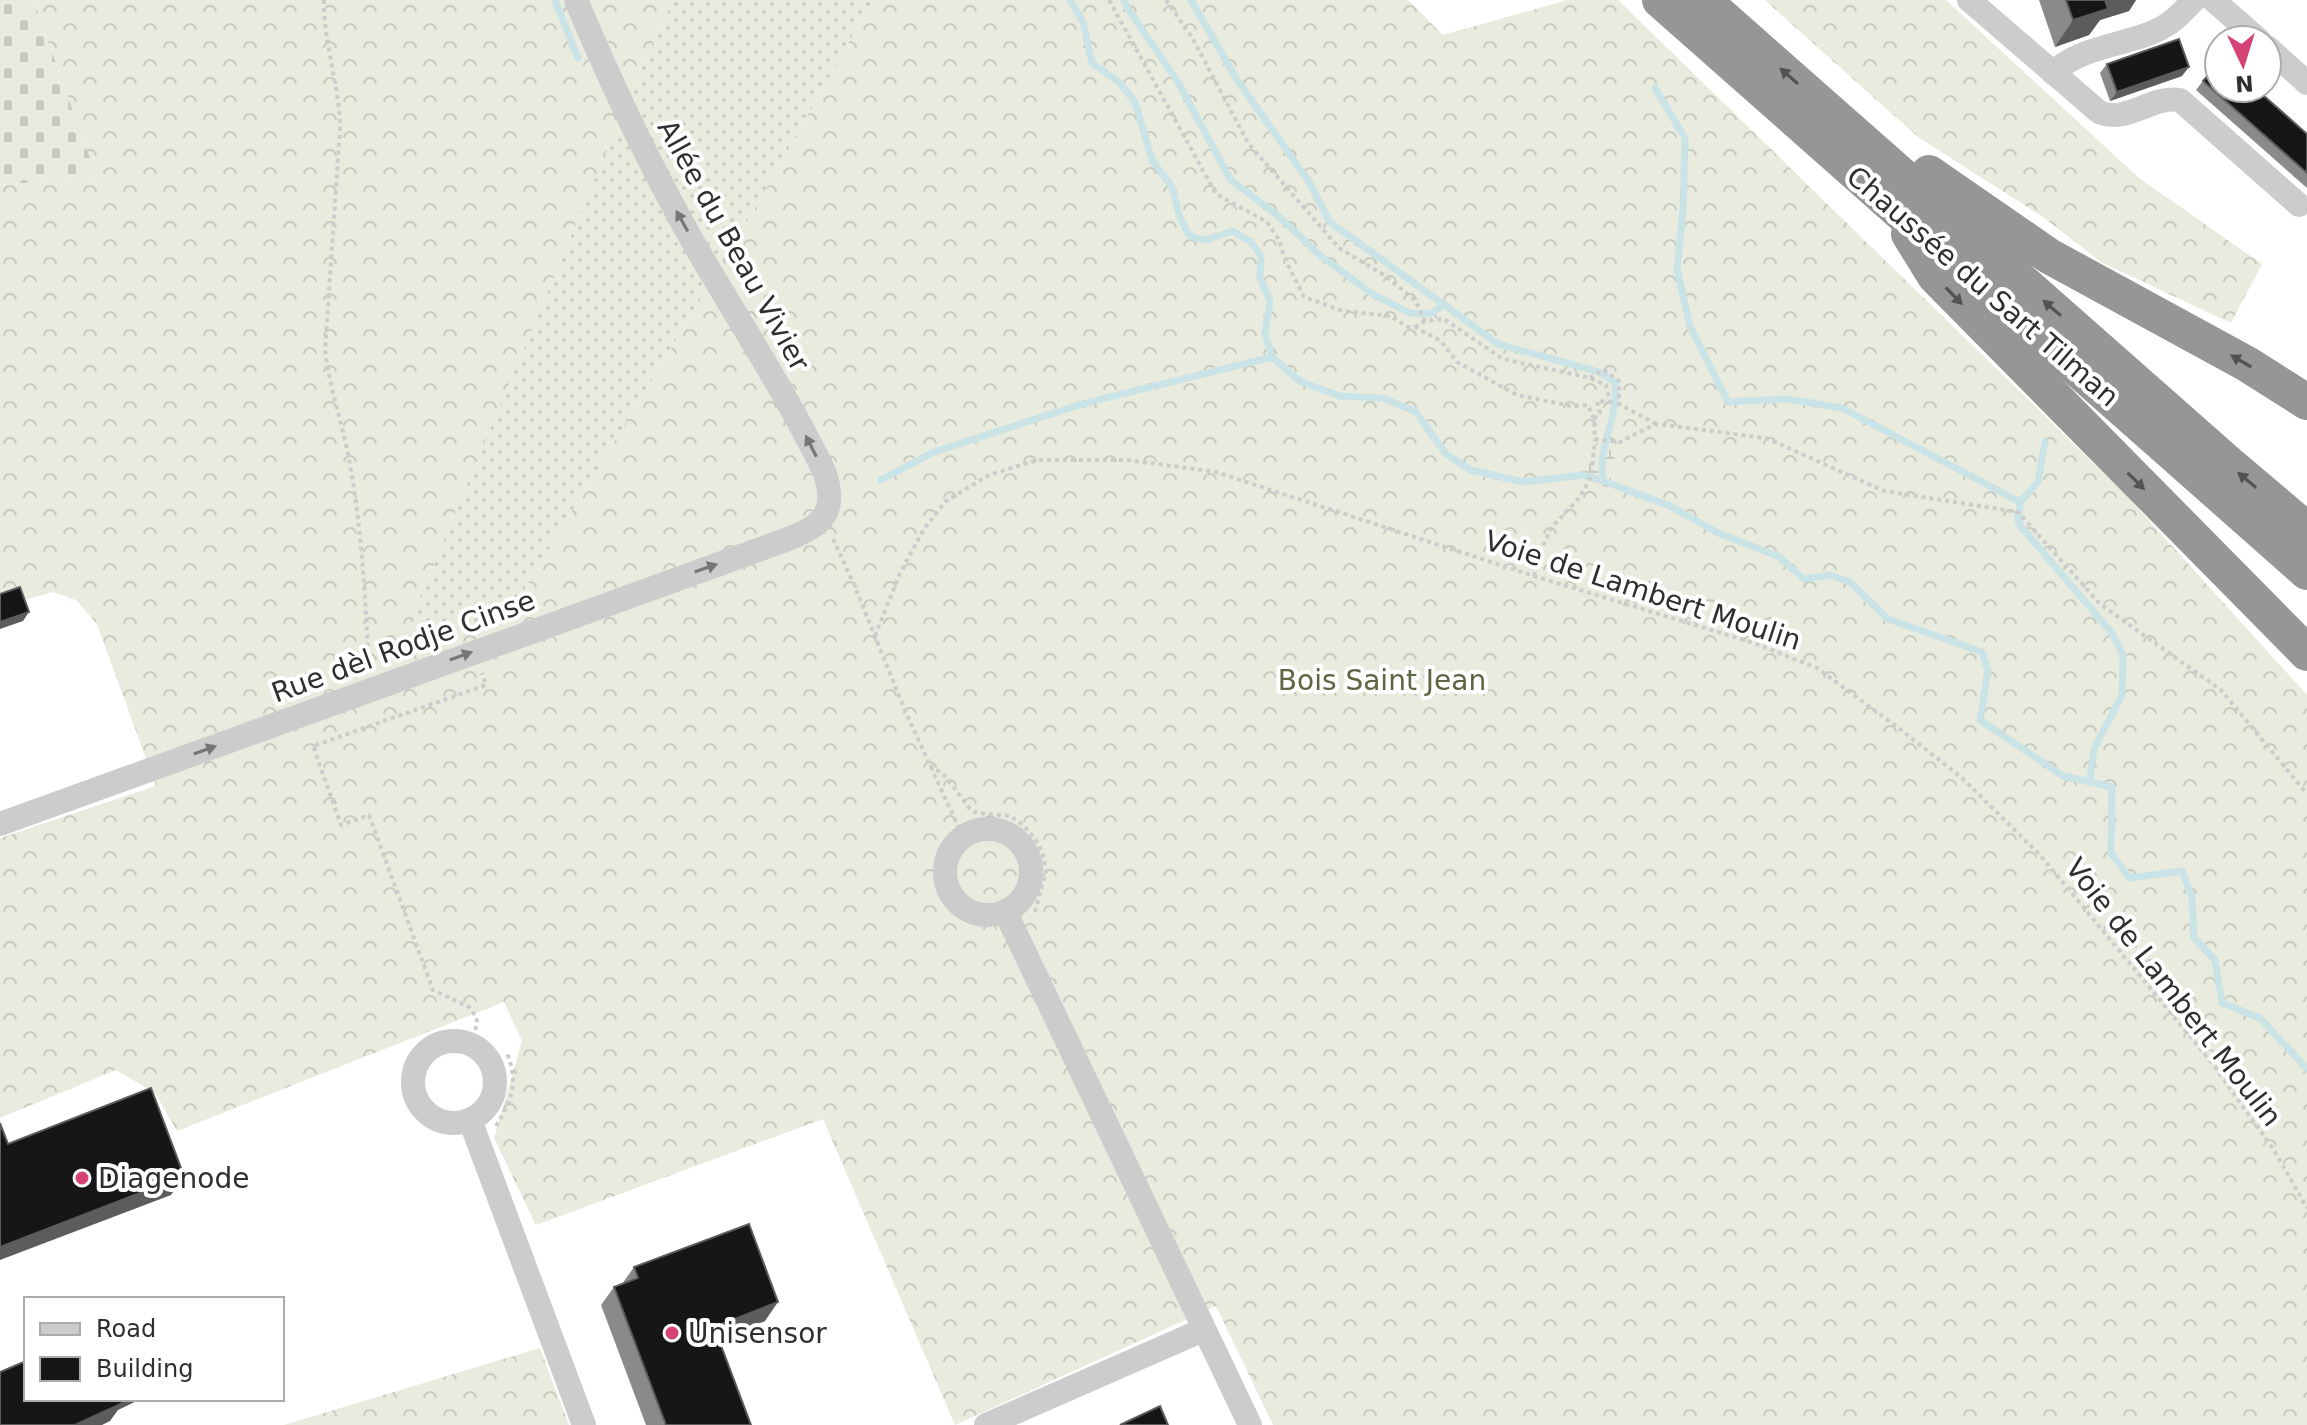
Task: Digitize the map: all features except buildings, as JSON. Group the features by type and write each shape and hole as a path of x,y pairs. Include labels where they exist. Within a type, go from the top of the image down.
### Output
{"highway":[{"name":"Chaussée du Sart Tilman","path":"1660,0 2307,572"},
{"name":"Chaussée du Sart Tilman","path":"1703,0 2307,530"},
{"path":"1847,127 1902,155 2049,256 2247,364 2307,402"},
{"path":"1894,209 1935,276 2307,653"}],"street":[{"name":"Allée du Beau Vivier","path":"576,0 672,203 790,406 821,466 829,493 828,511 823,519"},
{"path":"1969,0 2080,97 2108,116 2164,100 2180,100 2299,205"},
{"path":"2053,73 2076,58 2161,29 2194,0"},
{"path":"2213,0 2241,24"},
{"path":"2283,61 2307,83"},
{"name":"Rue dèl Rodje Cinse","path":"0,824 783,541 808,531 823,519"},
{"path":"980,829 1008,833 1019,841 1031,866 1031,880 1026,893 1017,904 1005,911 991,915 976,914 953,897 946,883 948,854 963,837 980,829"},
{"path":"1005,911 1250,1425"},
{"path":"454,1041 470,1045 480,1050 494,1074 495,1088 490,1102 482,1113 470,1120 459,1123 436,1119 417,1102 413,1074 418,1061 428,1050 440,1044 454,1041"},
{"path":"470,1120 584,1425"},
{"path":"986,1425 1203,1330"}],"path":[{"path":"324,0 324,21 340,120 325,351 329,382 352,479 363,571 369,677"},
{"path":"1109,0 1216,194 1267,222 1279,240 1304,297 1343,311 1390,316 1408,327 1415,327 1441,341 1457,362 1517,395 1571,406 1588,405 1594,419 1595,439 1591,477 1580,497 1552,527 1534,576"},
{"path":"1166,0 1193,39 1248,143 1339,248 1384,275 1415,300 1425,321"},
{"path":"1415,327 1425,321 1444,319 1503,359 1590,378 1606,385 1612,401 1597,401 1600,413 1594,419"},
{"path":"1590,378 1604,370 1619,381 1619,404 1656,424 1766,438 1884,491 2018,512 2100,604 2221,690 2307,794"},
{"path":"1595,439 1620,442 1656,424"},
{"name":"Voie de Lambert Moulin","path":"875,636 900,573 924,529 946,501 989,475 1037,460 1128,460 1216,472 1534,576 1754,643 1817,668 1962,778 2041,856 2212,1063 2274,1150 2307,1208"},
{"path":"823,519 963,837"},
{"path":"470,1045 477,1026 474,1011 433,990 369,815 341,825 313,746 486,685 474,652"},
{"path":"930,765 945,776 970,809 977,813 989,813"}],"green space":[{"path":"0,0 33,0 97,177 0,185"},
{"name":"Bois Saint Jean","path":"33,0 673,0 644,61 394,660 513,608 735,243 873,0 1408,0 1443,35 1568,0 1618,0 2125,494 2307,695 2307,1425 1273,1425 1216,1306 955,1425 823,1119 536,1225 494,1138 522,1041 504,1002 177,1131 155,1093 116,1070 0,1118 0,838 156,786 97,624 76,600 53,592 17,602 0,601 0,185 97,177"},
{"path":"673,0 873,0 735,243 513,608 393,661 644,61"},
{"path":"1765,0 1946,0 2139,178 2262,264 2231,323 2101,262 2043,217 1918,137"},
{"path":"1605,438 1614,456 1622,488 1599,484 1580,469 1590,451"},
{"path":"540,1348 569,1425 284,1425"}],"waterway":[{"path":"555,0 578,58"},
{"path":"1070,0 1083,22 1092,63 1120,83 1135,102 1152,160 1172,187 1180,218 1188,233 1194,238 1206,240 1232,231 1251,242 1261,256 1260,278 1270,301 1265,333 1272,357 1301,382 1340,396 1382,398 1415,411 1446,454 1471,470 1523,482 1583,475 1603,481 1670,506 1718,533 1778,556 1804,579 1830,575 1850,582 1888,619 1982,652 1988,671 1980,720 2063,776 2112,787 2111,853 2130,878 2182,871 2192,898 2194,938 2215,960 2222,1003 2260,1018 2307,1069"},
{"path":"1124,0 1178,82 1230,179 1278,216 1322,257 1371,293 1409,313 1430,314 1445,304"},
{"path":"1191,0 1236,78 1309,182 1330,222 1498,344 1599,372 1615,382 1614,408 1603,454 1603,481"},
{"path":"1655,88 1685,138 1683,211 1677,269 1690,326 1728,402 1787,399 1842,408 2020,502"},
{"path":"881,480 934,452 1082,404 1272,357"},
{"path":"2045,442 2038,482 2020,502 2018,523 2112,633 2123,655 2122,695 2094,749 2090,780"}],"place":[{"name":"Diagenode","path":"82,1178"},
{"name":"Unisensor","path":"672,1333"}]}
